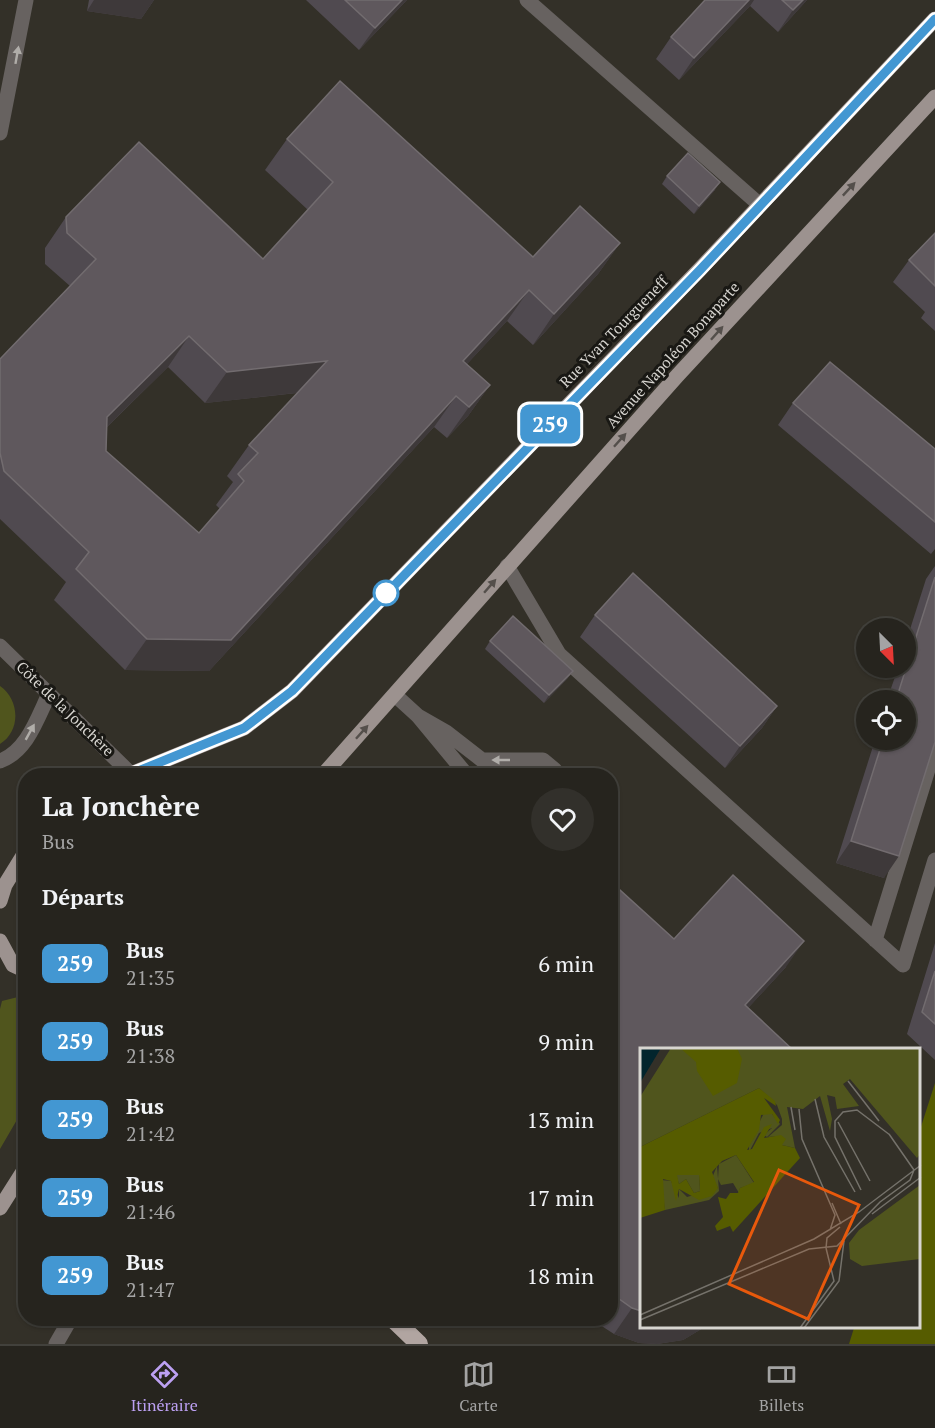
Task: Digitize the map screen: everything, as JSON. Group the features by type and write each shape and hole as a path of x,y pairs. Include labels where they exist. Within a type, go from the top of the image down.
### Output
{"highway":[{"path":"400,1326 419,1344"}],"main road":[{"name":"Rue Yvan Tourgueneff","path":"147,768 244,728 292,691 760,206 935,18"},
{"name":"Avenue Napoléon Bonaparte","path":"329,768 507,566 793,249 935,97"},
{"path":"0,901 5,885 18,864"},
{"path":"0,941 13,965 18,967"},
{"path":"0,1208 18,1180"}],"street":[{"path":"0,133 26,0"},
{"path":"527,0 760,206"},
{"path":"507,566 559,654 903,965 935,860"},
{"name":"Côte de la Jonchère","path":"0,646 123,768"},
{"path":"0,761 18,751 28,737 50,694"},
{"path":"395,695 418,716 461,768"},
{"path":"418,716 446,732 482,760 543,760 553,768"},
{"path":"875,940 935,747"},
{"path":"56,1344 66,1326"},
{"path":"397,1326 409,1344"}],"green space":[{"path":"0,686 11,699 15,724 7,738 0,744"},
{"path":"18,997 18,1118 0,1149 0,1009 2,1001"}],"shaded area":[{"path":"935,1083 935,1344 849,1344 854,1329 920,1329 920,1130"}],"building":[{"path":"345,0 402,0 375,28"},
{"path":"705,0 749,0 694,58 671,37"},
{"path":"782,0 803,0 793,10"},
{"path":"340,81 533,257 580,206 620,243 554,314 529,290 463,361 490,385 469,407 456,396 231,640 147,639 76,569 89,552 4,471 0,453 0,359 96,259 67,233 66,217 139,142 263,259 333,182 287,139","holes":["189,336 227,372 327,361 249,445 258,453 238,474 244,481 199,533 106,451 107,417"]},
{"path":"688,153 720,182 699,206 667,176"},
{"path":"935,233 935,286 909,260"},
{"path":"830,362 935,449 935,522 793,403"},
{"path":"633,573 777,706 740,746 595,615"},
{"path":"935,577 935,742 899,856 851,841 880,750 916,750 916,690 899,690 903,678 916,678 916,637"},
{"path":"513,616 573,671 549,695 490,641"},
{"path":"733,875 804,941 745,1005 791,1048 640,1048 640,1311 618,1298 618,888 674,939"},
{"path":"935,971 935,1024 922,1012"}],"bus line":[{"name":"259","path":"143,768 244,728 292,691 700,270 935,19"}]}
